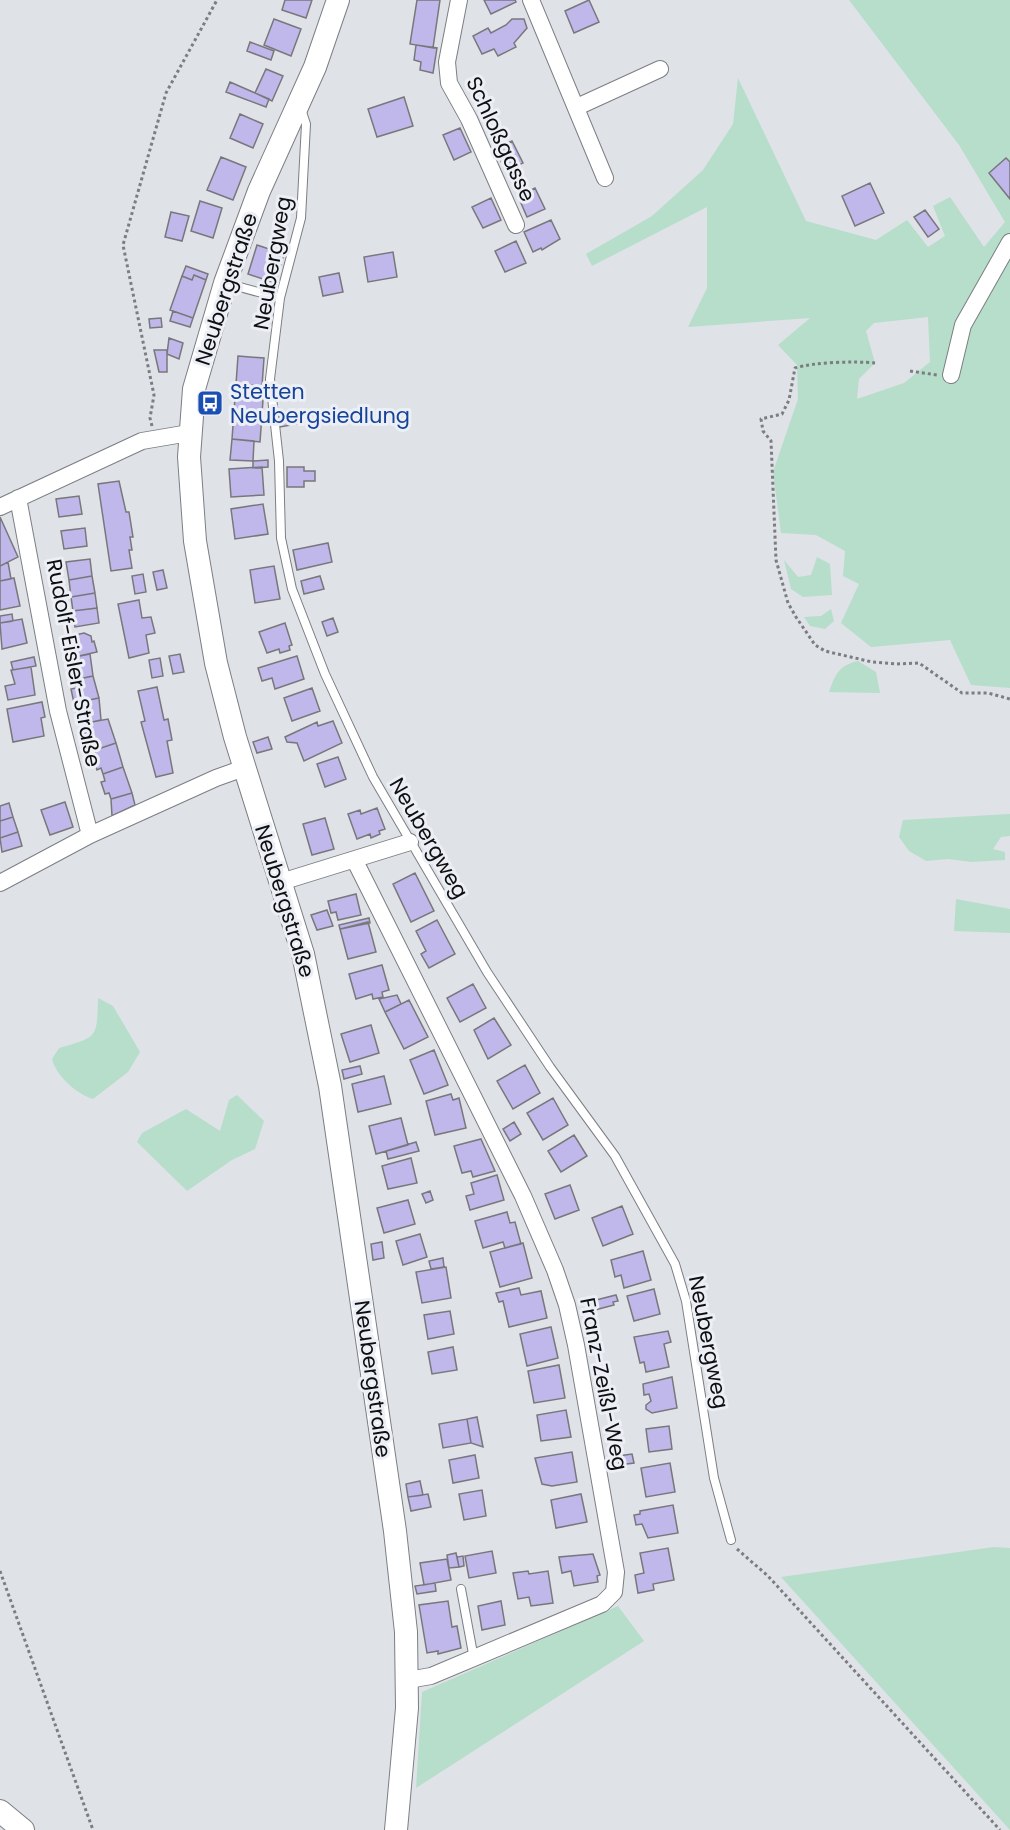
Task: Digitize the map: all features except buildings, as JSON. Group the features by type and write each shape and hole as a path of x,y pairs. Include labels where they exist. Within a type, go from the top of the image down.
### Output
{"street":[{"name":"Neubergstraße","path":"338,0 299,106 259,191 225,283 197,376 189,433 192,511 200,582 216,663 244,768 281,882 311,987 330,1086 398,1557 408,1680 396,1830"},
{"name":"Schloßgasse","path":"459,0 447,62 449,83 469,119 516,225"},
{"path":"531,0 605,178"},
{"path":"577,107 660,69"},
{"path":"951,375 963,325 1010,242"},
{"path":"0,507 154,437 189,433"},
{"name":"Rudolf-Eisler-Straße","path":"18,498 58,711 90,835"},
{"path":"0,884 90,835 216,778 244,768"},
{"path":"281,882 355,861 410,842"},
{"name":"Franz-Zeißl-Weg","path":"355,861 527,1205 555,1270 567,1305 576,1345 616,1572 614,1592 602,1604 431,1676 408,1680"},
{"path":"0,1811 23,1830"}],"lane":[{"name":"Neubergweg","path":"299,106 306,124 301,218 280,298 270,387 279,454 281,538 292,589 357,747 410,842 487,972 550,1067 615,1156 675,1264 686,1300 714,1478 732,1540"},
{"path":"225,283 280,298"},
{"path":"461,1588 474,1659"}],"path":[{"path":"154,437 150,418 154,395 123,244 166,93 218,0"},
{"path":"875,363 854,361 795,368 789,400 782,414 761,419 763,431 771,441 776,560 788,603 815,645 825,651 880,663 919,663 962,693 988,693 1010,699"},
{"path":"910,371 927,375 951,375"},
{"path":"732,1540 740,1553 768,1576 1000,1830"},
{"path":"0,1571 93,1830"}],"green space":[{"path":"849,0 1010,0 1010,688 971,685 950,640 871,647 841,623 859,584 843,576 845,551 816,535 781,533 773,472 798,399 797,365 778,345 810,318 688,327 707,288 707,207 592,266 586,254 652,216 703,170 733,124 738,78 806,221 876,240 907,220 928,247 945,236 933,206 950,197 984,247 1005,222 959,145","holes":["928,317 930,362 904,383 857,399 859,379 875,363 866,331 874,323"]},
{"path":"817,557 830,564 832,595 803,597 791,589 784,560 798,577 811,575"},
{"path":"831,609 834,621 825,629 810,626 804,617 821,616"},
{"path":"858,661 876,672 880,693 829,692 842,668"},
{"path":"1010,814 1010,836 1001,837 993,849 1005,852 1005,860 926,861 909,851 899,837 903,820"},
{"path":"956,899 1010,909 1010,933 954,931"},
{"path":"98,998 113,1006 140,1052 128,1072 93,1099 68,1084 58,1072 52,1059 59,1048 81,1041 93,1034 97,1021"},
{"path":"237,1095 264,1121 255,1149 232,1160 187,1191 137,1142 142,1133 186,1109 220,1131 229,1100"},
{"path":"994,1547 1010,1548 1010,1830 781,1577"},
{"path":"618,1606 644,1641 416,1788 422,1692"}],"place":[{"name":"Stetten Neubergsiedlung","path":"210,403"}]}
